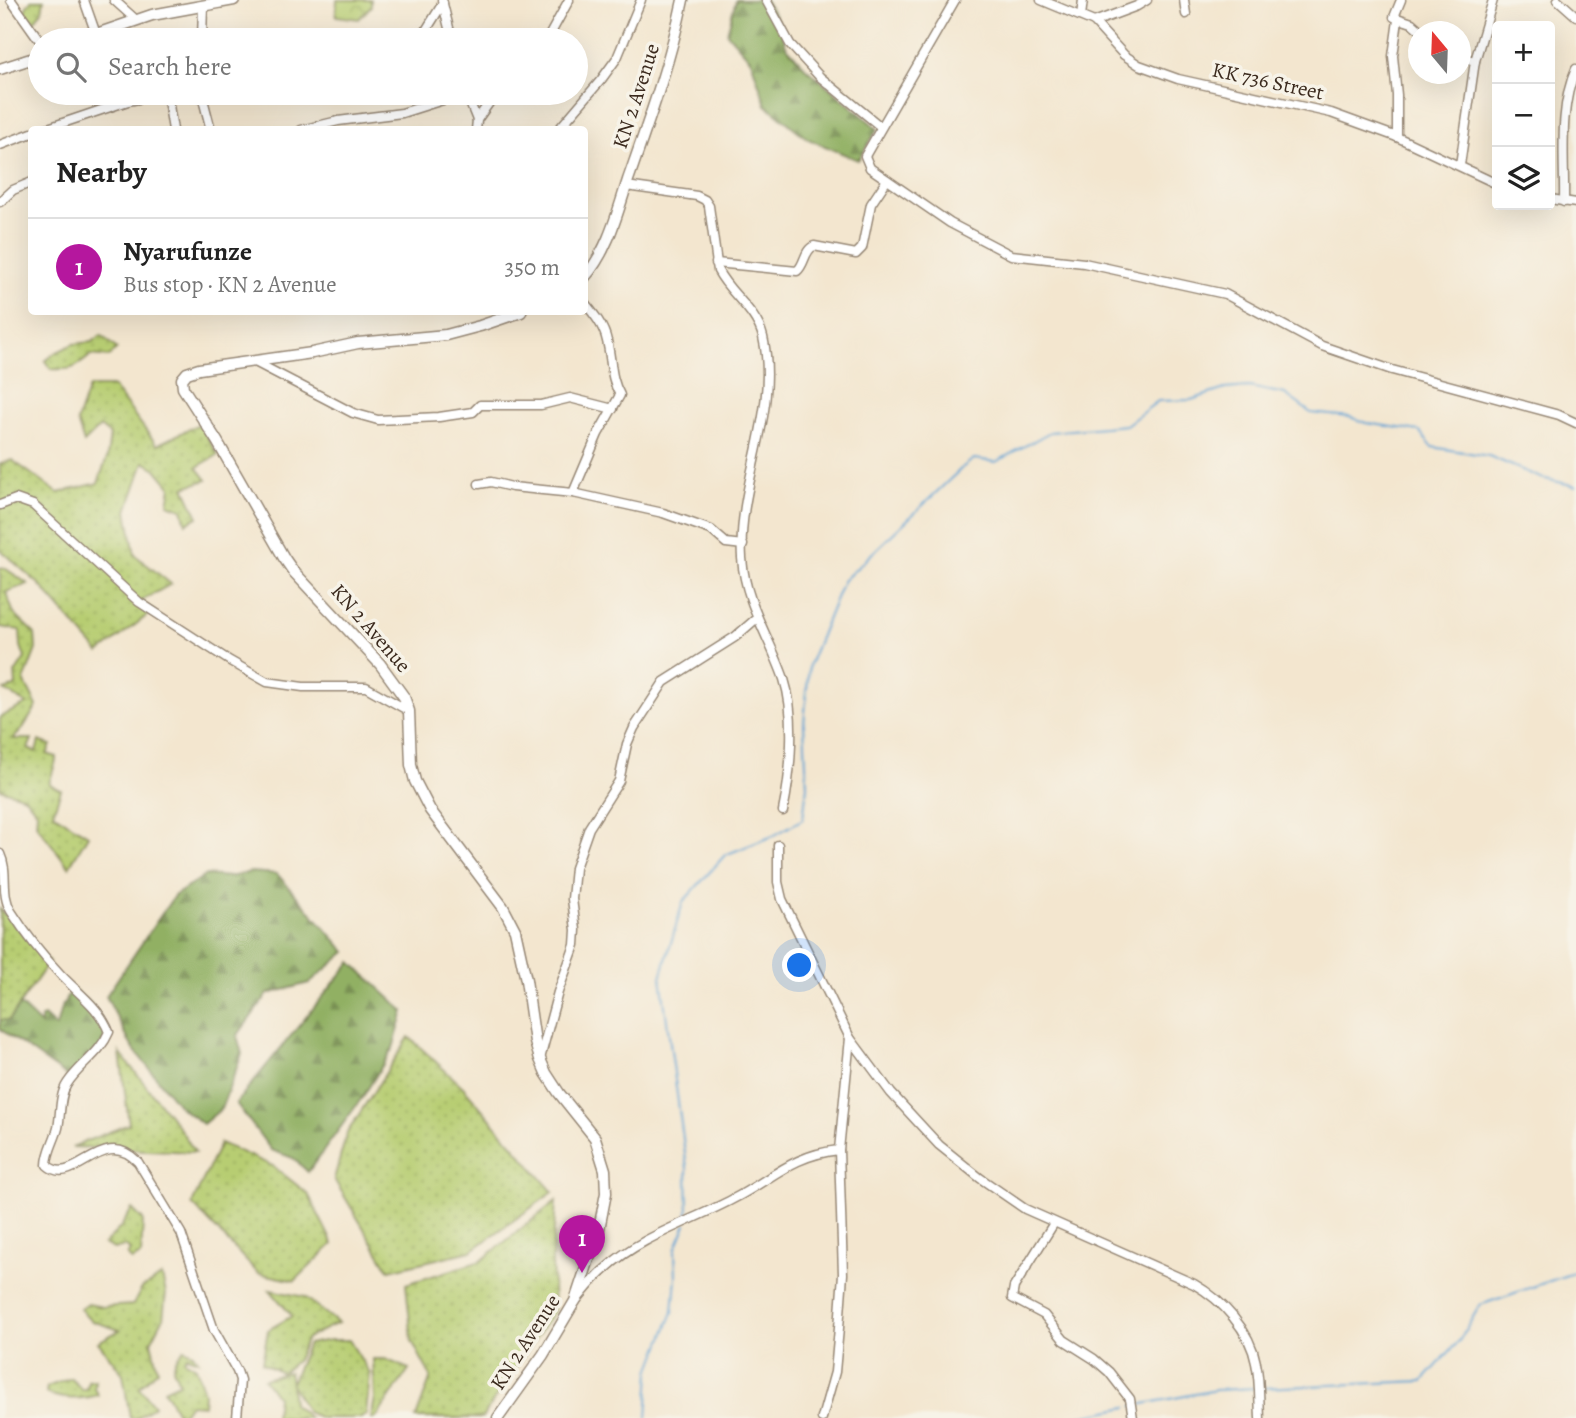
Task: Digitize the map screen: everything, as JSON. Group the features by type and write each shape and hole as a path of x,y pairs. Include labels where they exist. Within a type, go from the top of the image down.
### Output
{"main road":[{"path":"112,28 135,19 234,0"},
{"name":"KN 2 Avenue","path":"588,272 603,251 626,186 672,51 683,0"},
{"path":"0,69 28,60"},
{"name":"KN 2 Avenue","path":"498,1418 543,1355 575,1301 599,1229 606,1193 605,1170 595,1138 559,1093 540,1059 514,930 503,907 430,810 415,781 411,765 409,711 399,688 293,571 183,388 182,379 187,373 199,369 255,362 358,343 446,335 513,315"}],"street":[{"path":"11,0 31,28"},
{"path":"84,0 94,28"},
{"path":"114,0 135,19"},
{"path":"555,28 569,0"},
{"path":"588,95 617,58 641,0"},
{"path":"766,0 790,44 820,77 881,127"},
{"path":"956,0 865,156 870,168 950,223 1011,255 1084,263 1225,294 1322,346 1392,370 1559,415 1576,423"},
{"name":"KK 736 Street","path":"1041,0 1094,22 1124,55 1139,65 1178,79 1331,113 1397,137 1492,181"},
{"path":"1081,16 1083,0"},
{"path":"1094,22 1147,0"},
{"path":"1184,0 1186,13"},
{"path":"1401,0 1394,17 1408,22"},
{"path":"1460,165 1475,61 1493,0"},
{"path":"1558,0 1576,16"},
{"path":"427,28 442,1"},
{"path":"442,1 449,28"},
{"path":"202,28 203,5"},
{"path":"1397,137 1393,56 1398,20"},
{"path":"1471,60 1475,61"},
{"path":"1564,202 1565,116 1576,69"},
{"path":"54,126 119,105"},
{"path":"169,105 172,126"},
{"path":"205,105 210,126"},
{"path":"317,126 402,113 428,105"},
{"path":"471,105 477,120"},
{"path":"476,126 477,120 487,105"},
{"path":"562,126 580,105"},
{"path":"0,145 28,135"},
{"path":"716,263 797,271 811,247 856,254 862,248 871,204 887,180"},
{"path":"0,202 13,190 28,184"},
{"path":"626,186 697,196 705,200 709,206 716,263 723,281 748,310 762,333 768,389 744,522 742,555 746,588 776,659 789,702 788,789 783,811"},
{"path":"1555,200 1576,203"},
{"path":"573,494 598,434 620,395 613,383 607,340 599,321 588,307"},
{"path":"255,362 353,413 379,420 439,417 473,412 480,405 541,405 570,398 613,409"},
{"path":"479,484 491,482 573,494 663,513 711,530 726,543 743,545"},
{"path":"0,505 16,499 33,505 139,602 267,682 303,687 366,687 409,711"},
{"path":"540,1059 558,992 575,945 572,899 575,868 589,828 619,781 627,744 634,728 664,682 735,637 757,618"},
{"path":"778,845 778,882 782,899 850,1038 891,1093 939,1145 1025,1209 1194,1284 1226,1308 1242,1331 1256,1361 1259,1418"},
{"path":"0,854 5,867 7,904 12,913 59,974 89,1002 108,1032 104,1043 67,1084 47,1165 53,1171 63,1172 98,1152 109,1149 132,1156 138,1162 181,1233 214,1330 237,1371 240,1380 237,1418"},
{"path":"822,1418 835,1372 843,1275 839,1150 850,1038"},
{"path":"575,1301 603,1270 645,1242 734,1199 803,1157 839,1150"},
{"path":"1054,1223 1014,1287 1011,1293 1013,1298 1044,1315 1064,1340 1100,1364 1130,1399 1133,1418"}],"green space":[{"path":"31,0 44,0 42,11 32,24 24,11"},
{"path":"337,0 371,0 371,6 359,19 336,16"},
{"path":"736,0 765,0 780,25 786,46 806,68 878,129 858,160 808,139 766,105 751,60 727,33"},
{"path":"101,335 117,349 109,357 91,355 77,366 64,369 51,369 45,361 73,344 92,342"},
{"path":"89,387 113,387 157,445 199,424 218,455 197,467 207,480 184,487 198,517 186,523 182,509 168,504 171,487 156,469 144,462 127,511 135,555 171,584 141,601 153,611 99,653 39,584 0,550 0,506 19,503 0,502 0,464 12,460 58,493 98,483 107,458 110,435 100,427 84,443 77,421"},
{"path":"0,568 6,569 28,584 6,592 14,614 35,634 36,649 24,681 37,706 13,739 32,739 28,749 36,752 39,741 51,745 47,754 57,757 49,784 61,790 53,813 88,835 69,867 36,824 37,812 25,797 0,789 0,717 27,704 4,690 16,686 15,673 25,658 20,630 0,627"},
{"path":"251,872 277,874 346,952 309,983 268,994 237,1036 242,1054 221,1109 203,1124 180,1107 132,1047 106,996 174,896 206,875 230,877"},
{"path":"0,909 49,962 9,1020 0,1020"},
{"path":"351,962 404,1011 393,1048 364,1095 308,1172 293,1158 271,1150 236,1103"},
{"path":"72,989 91,1004 106,1031 103,1045 71,1079 0,1029 0,1020 9,1020 20,1005 41,1025 41,1018 44,1016 56,1027 61,1008"},
{"path":"409,1037 464,1088 553,1192 471,1251 389,1270 334,1179 347,1133"},
{"path":"120,1053 178,1126 195,1152 72,1147 129,1124"},
{"path":"220,1143 273,1166 308,1194 333,1244 295,1281 258,1273 192,1204"},
{"path":"556,1201 552,1260 554,1311 482,1418 416,1418 431,1377 412,1341 406,1284 481,1261"},
{"path":"132,1209 143,1220 141,1255 132,1260 127,1256 130,1250 125,1246 114,1249 104,1244 120,1228"},
{"path":"162,1276 166,1293 163,1319 151,1342 158,1370 139,1387 154,1406 137,1418 130,1418 123,1374 98,1342 120,1330 92,1321 80,1309 88,1304 103,1307 133,1305 142,1288"},
{"path":"270,1290 305,1297 338,1323 307,1338 297,1360 282,1373 262,1363 268,1330 292,1316"},
{"path":"349,1340 370,1374 366,1414 361,1418 321,1418 307,1412 291,1384 293,1404 309,1418 275,1418 277,1397 264,1379 289,1372 291,1383 308,1344"},
{"path":"184,1349 193,1353 198,1360 187,1356 184,1360 196,1367 204,1393 203,1405 190,1404 180,1418 164,1390 179,1383 173,1368"},
{"path":"373,1359 385,1359 409,1369 376,1418 371,1418 375,1399"},
{"path":"71,1378 82,1390 87,1388 88,1381 95,1380 94,1388 98,1395 72,1398 46,1393 47,1387"}],"waterway":[{"path":"688,1215 687,1168 661,977 683,902 725,855 773,836 803,819 807,786 804,724 809,665 843,581 963,467 974,459 996,462 1050,432 1126,425 1158,401 1191,400 1225,389 1249,387 1285,394 1311,413 1350,417 1366,423 1419,431 1432,447 1489,456 1541,478 1576,486"},
{"path":"647,1418 650,1371 673,1312 675,1250 686,1224"},
{"path":"1261,1388 1423,1381 1459,1341 1480,1305 1576,1272"},
{"path":"1133,1406 1216,1390 1255,1388"},
{"path":"1071,1418 1127,1407"}],"place":[{"name":"Nyarufunze","path":"582,1273"}]}
